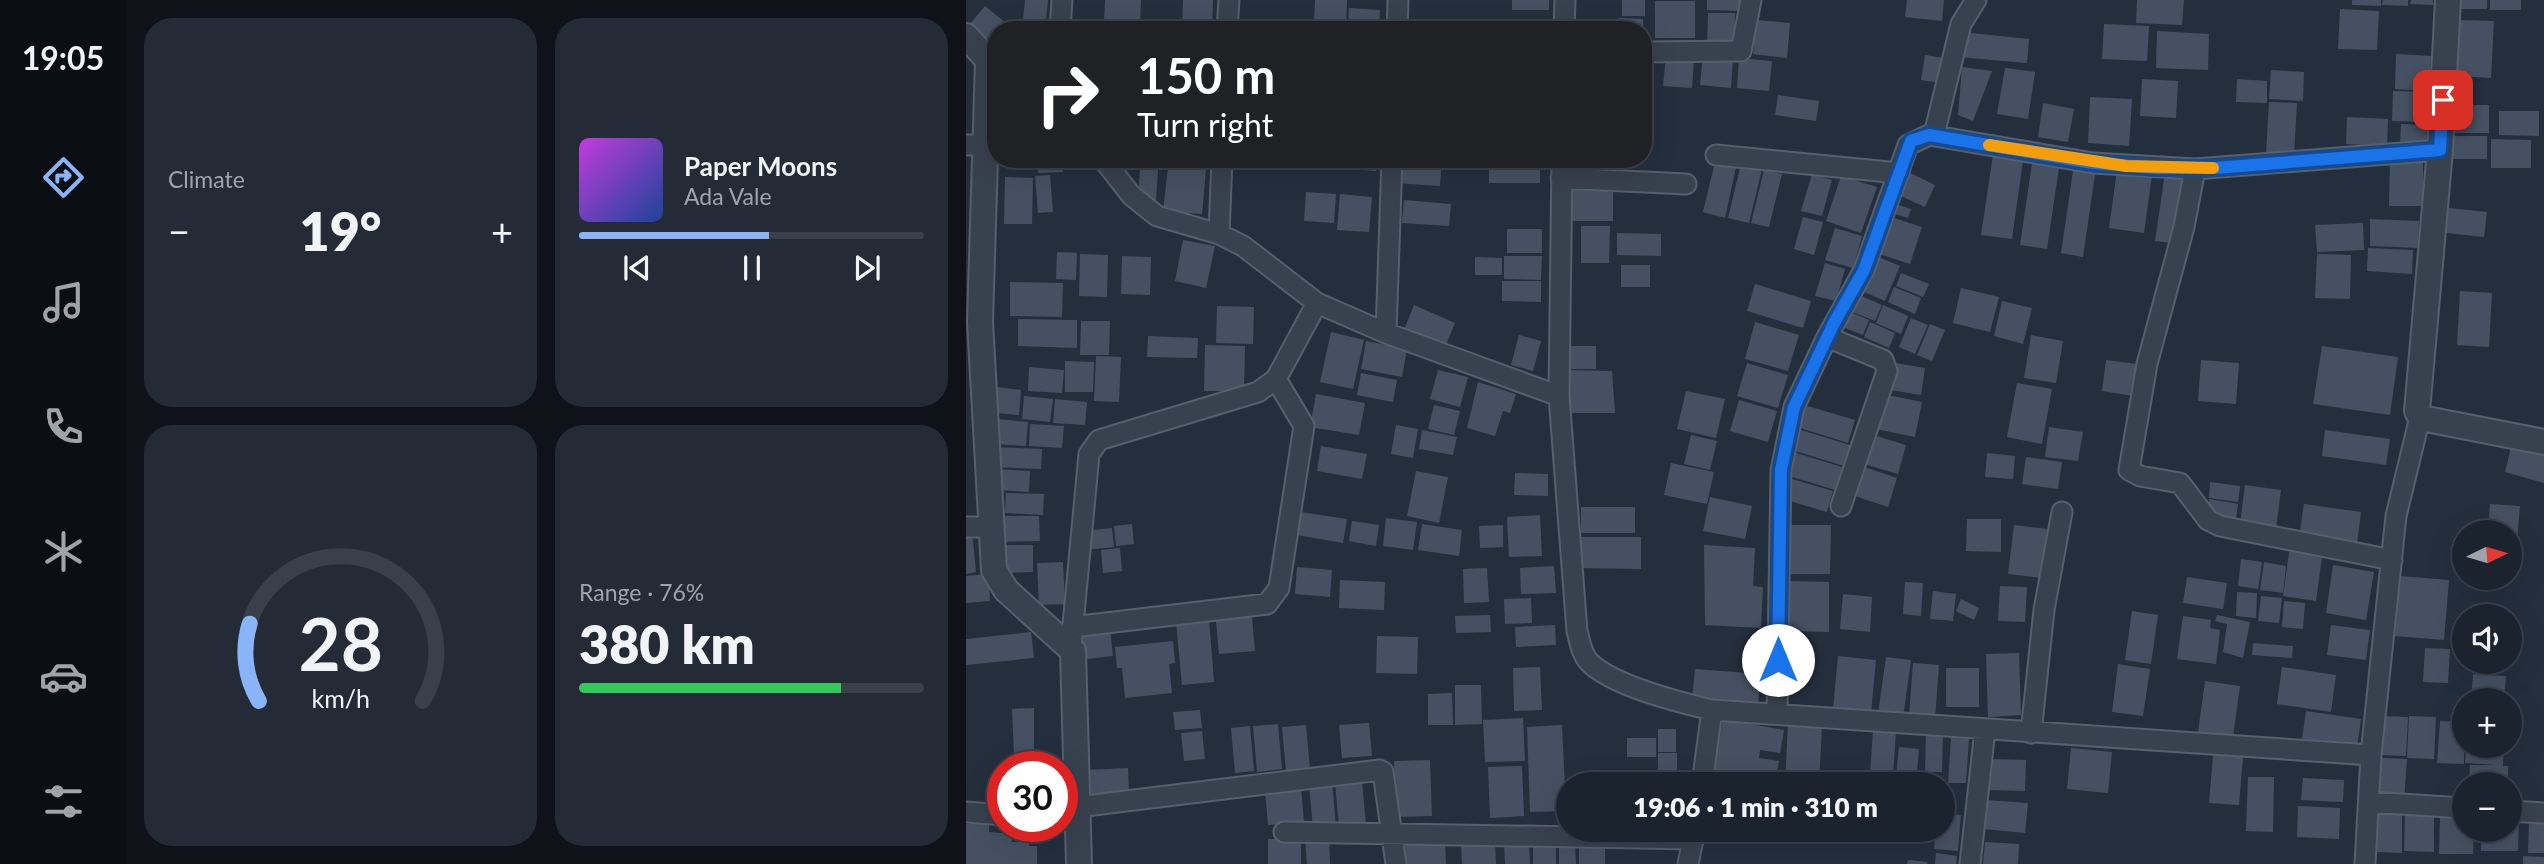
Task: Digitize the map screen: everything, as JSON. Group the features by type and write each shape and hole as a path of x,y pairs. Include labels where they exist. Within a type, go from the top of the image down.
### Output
{"street":[{"path":"1061,21 1062,0"},
{"path":"1227,21 1228,0"},
{"path":"1397,21 1398,0"},
{"path":"1564,21 1565,0"},
{"path":"1652,52 1741,51 1751,0"},
{"path":"1934,135 1961,24 1976,0"},
{"path":"2365,864 2371,755 2396,516 2420,417 2417,411 2440,150 2448,0"},
{"path":"966,36 987,58"},
{"path":"987,89 976,145 973,322 994,570 1006,590 1072,636 1267,604 1279,589 1304,426 1276,379"},
{"path":"1777,714 1781,470 1794,407 1827,337 1864,270 1911,141 1934,135 2093,163 2195,169 2440,150"},
{"path":"1716,155 1899,173"},
{"path":"1110,168 1131,195 1157,216 1219,234 1266,261 1317,303 1385,334 1559,396"},
{"path":"1219,234 1222,168"},
{"path":"1385,334 1392,168"},
{"path":"1686,184 1561,169 1559,396 1577,631 1583,654 1598,669 1623,682 1712,710 2371,755"},
{"path":"2195,169 2184,227 2157,317 2129,470 2140,476 2182,484 2208,520 2220,526 2392,560"},
{"path":"1073,751 1072,636 1089,454 1094,444 1184,412 1258,392 1276,379 1317,303"},
{"path":"1827,337 1883,360 1886,366 1841,506"},
{"path":"2420,417 2544,442"},
{"path":"2031,733 2044,610 2062,512"},
{"path":"966,527 992,527"},
{"path":"1704,772 1712,710"},
{"path":"1970,864 1985,730"},
{"path":"1078,815 1380,770 1383,772 1394,835 1396,864"},
{"path":"2369,802 2452,807"},
{"path":"966,812 987,814"},
{"path":"2522,812 2544,813"},
{"path":"1284,832 1556,834"},
{"path":"1076,842 1079,864"},
{"path":"1688,864 1693,842"}],"building":[{"path":"1025,0 1048,0 1046,21 1023,21"},
{"path":"1105,0 1141,0 1140,21 1104,21"},
{"path":"1183,0 1213,0 1212,21 1182,21"},
{"path":"1315,0 1347,0 1346,21 1314,21"},
{"path":"1512,0 1549,0 1549,10 1512,10"},
{"path":"1622,0 1645,0 1645,16 1622,16"},
{"path":"1707,0 1743,0 1743,11 1707,10"},
{"path":"1907,0 1944,0 1942,21 1905,17"},
{"path":"2137,0 2184,0 2182,25 2136,23"},
{"path":"2352,0 2381,0 2381,6 2352,5"},
{"path":"2383,0 2408,0 2408,6 2382,5"},
{"path":"2411,0 2433,0 2433,5 2410,4"},
{"path":"2461,0 2487,0 2487,9 2461,9"},
{"path":"2490,0 2521,0 2521,10 2490,10"},
{"path":"1655,1 1695,1 1695,38 1655,38"},
{"path":"985,6 1004,21 987,21 987,39 970,24"},
{"path":"1349,8 1380,10 1379,21 1348,21"},
{"path":"2340,9 2379,11 2377,50 2338,49"},
{"path":"1708,13 1735,13 1734,48 1707,48"},
{"path":"1619,18 1643,19 1643,21 1619,21"},
{"path":"1507,19 1549,19 1549,21"},
{"path":"1756,20 1790,23 1787,58 1753,54"},
{"path":"2458,20 2494,21 2491,78 2456,76"},
{"path":"2104,24 2149,26 2147,61 2102,59"},
{"path":"2157,31 2209,34 2208,70 2156,68"},
{"path":"1962,32 2029,39 2027,63 1959,57"},
{"path":"2396,54 2431,56 2429,91 2395,89"},
{"path":"1703,55 1733,58 1731,88 1700,85"},
{"path":"1925,55 1943,58 1940,83 1921,80"},
{"path":"1666,56 1694,59 1692,88 1663,86"},
{"path":"1739,58 1772,61 1769,91 1737,88"},
{"path":"1962,67 1992,71 1973,121 1958,115"},
{"path":"2005,68 2035,72 2028,119 1997,114"},
{"path":"2271,70 2304,72 2303,101 2269,99"},
{"path":"2142,79 2178,81 2176,118 2140,116"},
{"path":"2237,79 2267,81 2267,103 2236,102"},
{"path":"2393,91 2429,92 2428,122 2392,121"},
{"path":"1778,95 1819,101 1816,121 1775,115"},
{"path":"2090,97 2132,99 2129,146 2088,143"},
{"path":"2269,102 2297,103 2294,155 2266,153"},
{"path":"2043,103 2074,109 2068,142 2038,137"},
{"path":"2445,105 2489,105 2489,133 2445,133"},
{"path":"2499,111 2539,111 2539,136 2499,135"},
{"path":"2347,117 2388,119 2387,146 2346,144"},
{"path":"2401,124 2427,125 2426,146 2400,145"},
{"path":"2447,136 2487,136 2487,159 2447,159"},
{"path":"2491,139 2531,140 2531,168 2491,168"},
{"path":"1994,148 2024,153 2012,239 1981,235"},
{"path":"2033,157 2060,161 2047,249 2020,245"},
{"path":"1715,162 1736,167 1725,218 1703,212"},
{"path":"2390,162 2423,162 2423,206 2389,206"},
{"path":"1741,164 1762,169 1749,223 1728,218"},
{"path":"2074,164 2096,168 2083,257 2061,253"},
{"path":"1038,168 1063,168 1063,172 1038,173"},
{"path":"1168,168 1206,168 1202,214 1163,211"},
{"path":"1349,168 1376,168 1376,171"},
{"path":"1396,168 1441,168 1440,186 1395,183"},
{"path":"1489,168 1540,168 1540,183 1489,183"},
{"path":"1569,168 1593,168 1593,174 1569,174"},
{"path":"1596,168 1620,168 1620,172 1596,172"},
{"path":"1140,169 1158,170 1156,200 1138,200"},
{"path":"1764,170 1782,174 1769,227 1751,223"},
{"path":"1904,170 1935,185 1925,207 1894,193"},
{"path":"2117,170 2152,175 2144,233 2109,228"},
{"path":"2165,173 2182,176 2173,243 2155,241"},
{"path":"1812,174 1832,180 1822,216 1801,211"},
{"path":"1050,175 1053,212 1038,213 1035,176"},
{"path":"1841,176 1877,187 1861,233 1826,221"},
{"path":"1005,177 1033,178 1032,224 1004,224"},
{"path":"1572,189 1613,189 1613,221 1571,221"},
{"path":"1306,192 1336,194 1334,223 1304,221"},
{"path":"1340,194 1372,197 1369,232 1337,230"},
{"path":"1404,200 1451,204 1449,226 1402,223"},
{"path":"1892,203 1911,209 1908,218 1889,212"},
{"path":"2441,207 2487,212 2484,237 2438,232"},
{"path":"1803,217 1823,222 1814,255 1794,249"},
{"path":"1891,217 1922,227 1910,264 1879,254"},
{"path":"2370,219 2419,221 2418,248 2370,246"},
{"path":"2363,223 2364,250 2317,252 2315,225"},
{"path":"1581,226 1610,226 1609,263 1581,263"},
{"path":"1835,228 1862,236 1853,268 1825,260"},
{"path":"1507,229 1542,229 1542,253 1507,253"},
{"path":"1617,233 1661,234 1661,256 1617,255"},
{"path":"1183,240 1215,246 1206,288 1175,281"},
{"path":"2368,248 2413,250 2412,274 2367,271"},
{"path":"1057,252 1077,253 1076,280 1056,279"},
{"path":"1080,254 1108,255 1107,297 1079,296"},
{"path":"2317,254 2351,255 2350,299 2315,298"},
{"path":"1122,256 1151,257 1150,295 1121,294"},
{"path":"1504,256 1542,256 1541,280 1504,279"},
{"path":"1876,256 1900,266 1885,301 1862,291"},
{"path":"1475,257 1502,258 1502,275 1475,275"},
{"path":"1825,263 1845,269 1836,301 1815,296"},
{"path":"1621,265 1650,265 1650,287 1621,287"},
{"path":"1901,273 1929,284 1923,297 1896,286"},
{"path":"1502,281 1541,281 1541,302 1502,301"},
{"path":"1010,282 1063,283 1062,317 1010,316"},
{"path":"1755,284 1811,301 1803,328 1747,311"},
{"path":"1894,287 1921,298 1915,314 1888,302"},
{"path":"1961,288 1999,297 1990,332 1953,323"},
{"path":"2460,291 2492,293 2489,347 2457,345"},
{"path":"1857,294 1882,305 1875,321 1850,311"},
{"path":"2002,301 2032,308 2023,344 1994,336"},
{"path":"1414,305 1455,323 1445,347 1404,330"},
{"path":"1883,305 1908,316 1901,334 1876,323"},
{"path":"1217,306 1254,307 1253,344 1216,343"},
{"path":"1848,311 1869,320 1863,335 1842,327"},
{"path":"1911,318 1928,325 1915,354 1899,347"},
{"path":"1018,319 1077,320 1077,348 1018,346"},
{"path":"1081,321 1110,321 1109,355 1080,355"},
{"path":"1755,322 1799,335 1788,371 1745,359"},
{"path":"1870,322 1895,333 1889,348 1864,337"},
{"path":"1930,324 1945,330 1932,361 1917,355"},
{"path":"1331,332 1364,340 1353,389 1320,382"},
{"path":"1519,335 1541,341 1533,371 1511,365"},
{"path":"2031,335 2063,341 2056,383 2024,378"},
{"path":"1148,336 1198,338 1197,358 1147,357"},
{"path":"1366,341 1407,349 1402,377 1361,369"},
{"path":"1205,345 1245,346 1244,391 1204,391"},
{"path":"1565,346 1596,346 1596,369 1565,369"},
{"path":"2322,346 2398,357 2390,415 2313,404"},
{"path":"1096,356 1121,357 1119,402 1094,401"},
{"path":"2106,360 2145,365 2140,397 2102,391"},
{"path":"2201,360 2239,363 2236,404 2198,401"},
{"path":"1065,361 1094,362 1093,392 1065,392"},
{"path":"1889,362 1925,368 1921,395 1885,389"},
{"path":"1747,363 1788,375 1778,408 1737,396"},
{"path":"1029,367 1064,370 1062,393 1028,391"},
{"path":"1438,370 1468,377 1460,407 1430,399"},
{"path":"1566,370 1612,371 1615,413 1568,413"},
{"path":"1361,373 1397,380 1393,402 1357,395"},
{"path":"1478,382 1516,394 1510,413 1503,411 1495,436 1467,428"},
{"path":"2017,383 2052,389 2042,444 2007,437"},
{"path":"997,387 1021,390 1019,415 994,413"},
{"path":"1686,391 1725,399 1716,438 1677,429"},
{"path":"1316,394 1365,403 1359,435 1310,427"},
{"path":"1883,394 1922,402 1915,437 1876,429"},
{"path":"1024,396 1053,399 1050,422 1022,419"},
{"path":"1055,399 1087,402 1085,425 1053,423"},
{"path":"1739,400 1777,411 1768,442 1730,431"},
{"path":"1434,405 1460,411 1454,435 1428,429"},
{"path":"1804,405 1855,420 1848,443 1797,427"},
{"path":"995,419 1028,422 1026,446 994,444"},
{"path":"1030,424 1064,426 1062,448 1029,446"},
{"path":"1396,425 1418,429 1413,458 1391,454"},
{"path":"2049,427 2083,432 2078,461 2045,457"},
{"path":"1798,429 1850,445 1844,466 1792,450"},
{"path":"1422,430 1457,437 1453,455 1419,449"},
{"path":"2325,430 2390,439 2386,465 2322,456"},
{"path":"1691,435 1717,441 1710,470 1684,464"},
{"path":"1873,435 1906,445 1898,474 1864,464"},
{"path":"2512,444 2544,454 2544,483 2505,472"},
{"path":"1321,446 1367,454 1362,479 1317,471"},
{"path":"992,447 1042,449 1041,469 991,467"},
{"path":"1796,453 1842,467 1835,490 1789,476"},
{"path":"1987,453 2015,456 2013,479 1985,477"},
{"path":"2026,457 2062,462 2058,489 2022,484"},
{"path":"1671,463 1714,472 1707,504 1664,495"},
{"path":"1861,466 1897,478 1888,507 1852,495"},
{"path":"995,469 1030,471 1029,492 994,490"},
{"path":"1416,471 1448,477 1439,523 1407,516"},
{"path":"1515,473 1548,474 1548,496 1514,495"},
{"path":"1792,479 1833,491 1827,512 1786,500"},
{"path":"2210,482 2240,486 2238,502 2209,498"},
{"path":"2245,485 2281,490 2276,529 2240,524"},
{"path":"1006,493 1044,494 1043,515 1005,513"},
{"path":"1710,497 1752,506 1745,539 1703,531"},
{"path":"2209,499 2238,504 2236,519 2207,514"},
{"path":"2304,504 2361,512 2357,545 2299,537"},
{"path":"2490,504 2520,506 2519,520 2489,520"},
{"path":"1581,507 1635,507 1635,533 1581,533"},
{"path":"1301,512 1347,519 1343,543 1297,535"},
{"path":"1540,515 1542,556 1509,557 1507,517"},
{"path":"998,516 1039,516 1040,541 998,542"},
{"path":"1386,518 1417,522 1413,550 1383,546"},
{"path":"1967,519 2001,519 2001,552 1966,551"},
{"path":"1352,521 1379,525 1376,546 1349,541"},
{"path":"1132,524 1134,544 1116,546 1114,526"},
{"path":"1422,524 1462,530 1459,556 1418,550"},
{"path":"1503,525 1503,547 1480,548 1479,526"},
{"path":"1786,525 1831,525 1830,574 1785,574"},
{"path":"2014,525 2047,529 2042,578 2008,574"},
{"path":"1112,528 1114,547 1085,550 1083,531"},
{"path":"972,531 976,572 966,574 966,532"},
{"path":"1579,537 1641,537 1641,569 1578,568"},
{"path":"999,545 1033,545 1033,572 999,573"},
{"path":"1704,545 1755,548 1753,586 1763,587 1761,628 1705,625"},
{"path":"2290,546 2323,550 2316,601 2283,596"},
{"path":"1120,548 1122,571 1103,573 1101,550"},
{"path":"2241,559 2262,562 2258,589 2238,586"},
{"path":"1063,562 1065,604 1039,605 1037,563"},
{"path":"2264,562 2286,566 2283,593 2260,590"},
{"path":"2333,565 2374,572 2366,620 2326,613"},
{"path":"1554,566 1556,593 1521,594 1520,568"},
{"path":"1297,567 1332,570 1330,597 1295,594"},
{"path":"1487,568 1489,602 1464,603 1463,569"},
{"path":"988,574 990,601 966,603 966,576"},
{"path":"2400,576 2449,580 2444,640 2395,636"},
{"path":"2187,577 2227,583 2223,609 2183,603"},
{"path":"1340,580 1385,582 1384,610 1339,608"},
{"path":"1787,581 1829,582 1829,632 1787,631"},
{"path":"1905,582 1923,583 1921,616 1903,614"},
{"path":"2000,586 2027,587 2025,622 1998,621"},
{"path":"1933,591 1956,594 1953,621 1930,619"},
{"path":"2237,592 2257,593 2256,618 2236,616"},
{"path":"1843,594 1872,597 1870,632 1840,629"},
{"path":"2261,596 2282,598 2279,623 2258,621"},
{"path":"1531,598 1532,623 1505,624 1504,599"},
{"path":"1961,599 1979,608 1974,620 1956,611"},
{"path":"2284,601 2305,603 2303,629 2282,627"},
{"path":"1251,607 1255,651 1219,654 1215,611"},
{"path":"2132,611 2158,615 2151,664 2125,660"},
{"path":"1490,615 1491,632 1456,633 1455,616"},
{"path":"2217,615 2250,622 2243,658 2223,652 2227,624 2215,621"},
{"path":"2183,616 2211,620 2210,628 2220,630 2216,664 2177,659"},
{"path":"1209,619 1214,682 1182,685 1176,622"},
{"path":"1555,625 1556,645 1516,647 1515,627"},
{"path":"2331,625 2370,630 2366,660 2327,655"},
{"path":"1110,629 1113,656 1078,660 1075,632"},
{"path":"1031,632 1034,658 966,665 966,639"},
{"path":"1377,636 1418,637 1417,674 1376,673"},
{"path":"1173,641 1175,663 1169,664 1172,693 1125,698 1122,668 1117,668 1115,647"},
{"path":"2253,643 2293,646 2292,658 2252,655"},
{"path":"2425,648 2450,649 2448,683 2423,682"},
{"path":"2019,653 2021,715 1988,717 1986,654"},
{"path":"1838,656 1876,660 1871,713 1833,709"},
{"path":"1886,657 1911,660 1903,718 1878,714"},
{"path":"1913,663 1939,665 1935,719 1909,717"},
{"path":"2118,664 2150,669 2143,716 2112,712"},
{"path":"1540,667 1542,710 1514,711 1513,668"},
{"path":"2282,667 2336,675 2331,712 2277,704"},
{"path":"1946,668 1979,668 1979,707 1946,707"},
{"path":"1695,669 1761,674 1758,706 1692,700"},
{"path":"2473,674 2506,676 2505,688 2472,688"},
{"path":"2205,681 2240,686 2233,737 2198,732"},
{"path":"1455,685 1481,685 1482,724 1455,725"},
{"path":"1452,693 1453,725 1428,725 1428,694"},
{"path":"1034,708 1034,751 1014,751 1012,709"},
{"path":"1200,710 1202,728 1175,730 1173,712"},
{"path":"2306,711 2361,719 2357,747 2302,739"},
{"path":"2382,716 2408,717 2406,756 2379,755"},
{"path":"2409,716 2436,717 2434,759 2407,758"},
{"path":"1523,718 1525,761 1485,762 1483,720"},
{"path":"1723,719 1784,730 1780,753 1760,750 1759,758 1779,761 1777,772 1714,771"},
{"path":"2440,721 2452,722 2452,758 2464,758 2464,764 2437,763"},
{"path":"1369,723 1372,756 1342,758 1339,725"},
{"path":"1278,724 1282,769 1257,772 1253,726"},
{"path":"1788,724 1822,726 1820,772 1786,772"},
{"path":"1306,725 1310,769 1286,771 1282,727"},
{"path":"1562,725 1564,772 1556,772 1556,811 1530,812 1527,727"},
{"path":"1250,726 1254,771 1235,773 1231,728"},
{"path":"1658,729 1676,729 1676,752 1658,752"},
{"path":"1873,730 1896,731 1893,772 1870,772"},
{"path":"1202,731 1205,759 1184,761 1181,733"},
{"path":"1926,734 1943,734 1942,772 1925,772"},
{"path":"1627,738 1656,738 1656,757 1627,757"},
{"path":"1951,738 1969,739 1966,783 1955,783 1955,772 1949,772"},
{"path":"1899,747 1919,749 1917,772 1896,772"},
{"path":"2071,748 2112,752 2108,793 2067,789"},
{"path":"1658,753 1677,753 1677,772 1658,772"},
{"path":"2213,755 2243,757 2239,805 2209,803"},
{"path":"2381,758 2407,759 2404,801 2378,800"},
{"path":"2465,758 2503,758 2503,766 2508,766 2508,772 2470,772 2470,765 2494,765 2465,763"},
{"path":"1991,759 2026,760 2025,791 1990,790"},
{"path":"1430,760 1432,816 1396,817 1394,761"},
{"path":"1522,766 1524,816 1490,818 1488,767"},
{"path":"1128,768 1129,792 1086,794 1085,770"},
{"path":"2248,777 2274,777 2273,832 2246,831"},
{"path":"2303,778 2344,780 2343,802 2301,800"},
{"path":"1332,781 1336,827 1313,829 1309,783"},
{"path":"1362,781 1366,825 1339,827 1335,783"},
{"path":"1301,787 1304,822 1268,825 1265,791"},
{"path":"1986,800 2028,803 2025,833 1983,829"},
{"path":"2298,806 2340,808 2339,839 2297,837"},
{"path":"2377,810 2402,810 2402,853 2377,852"},
{"path":"2405,812 2434,812 2434,852 2404,851"},
{"path":"1955,814 1961,815 1958,851 1934,849 1935,842 1955,842"},
{"path":"2440,814 2452,814 2452,842 2474,842 2473,854 2439,854"},
{"path":"2529,820 2544,821 2544,853 2528,853"},
{"path":"966,824 987,824 987,842 1029,842 1029,846 1037,846 1037,864 966,864"},
{"path":"1329,836 1330,864 1307,864 1305,837"},
{"path":"1268,839 1301,839 1301,864 1268,864"},
{"path":"1445,839 1446,864 1406,864 1405,840"},
{"path":"1495,841 1496,864 1462,864 1461,843"},
{"path":"1529,841 1530,864 1505,864 1504,842"},
{"path":"1533,842 1556,842 1556,864 1533,864"},
{"path":"1985,842 2019,844 2018,864 1983,864"},
{"path":"2481,842 2518,842 2518,851 2481,851"},
{"path":"1579,843 1605,843 1605,864 1579,864"},
{"path":"1559,844 1575,844 1576,864 1559,864"},
{"path":"1936,853 1957,856 1956,864 1935,864"},
{"path":"2523,856 2544,857 2544,864 2523,864"},
{"path":"1908,860 1928,862 1907,864"}],"slow traffic":[{"path":"1989,145 2093,163 2213,168"}],"route":[{"path":"1778,660 1781,470 1794,407 1834,323 1864,270 1911,141 1929,135 2093,163 2157,168 2215,168 2440,150 2443,100"}]}
